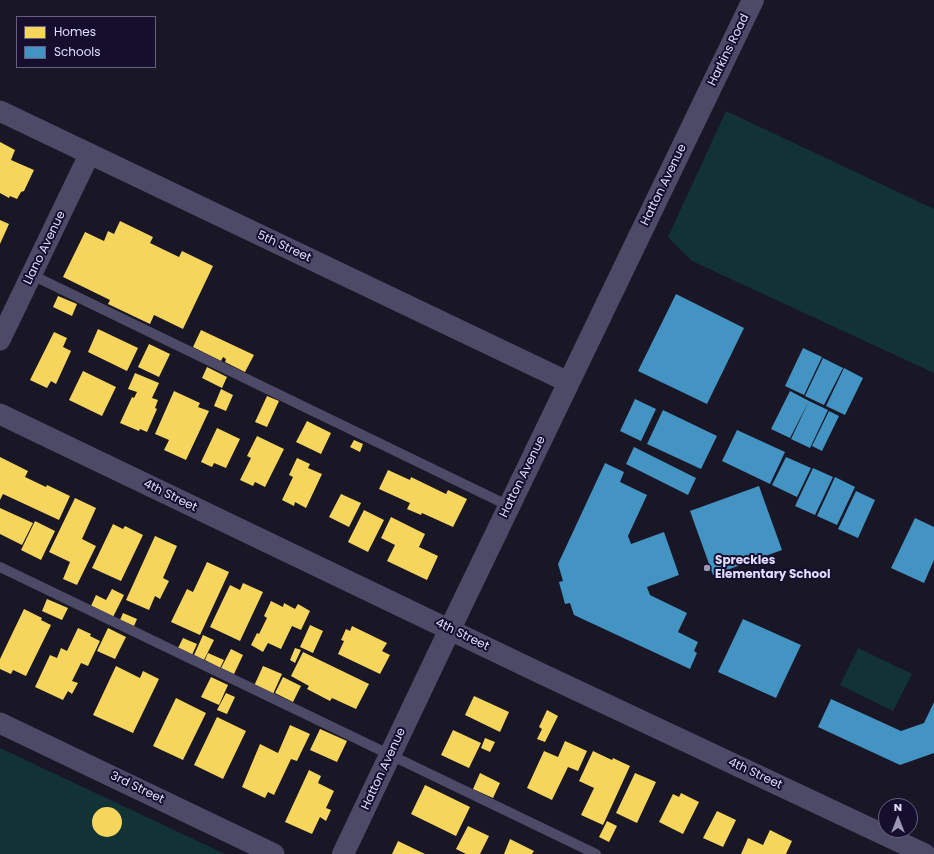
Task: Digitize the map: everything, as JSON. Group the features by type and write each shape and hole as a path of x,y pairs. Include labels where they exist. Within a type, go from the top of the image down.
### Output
{"street":[{"name":"Harkins Road","path":"705,100 753,0"},
{"name":"Hatton Avenue","path":"344,854 568,382 705,100"},
{"name":"5th Street","path":"0,111 568,382"},
{"name":"Llano Avenue","path":"0,340 89,154"},
{"name":"4th Street","path":"0,414 542,674 925,854"},
{"name":"3rd Street","path":"0,723 274,854"},
{"path":"931,854 934,848"}],"lane":[{"path":"32,275 509,506"},
{"path":"0,567 596,854"}],"green space":[{"path":"726,111 934,209 934,373 692,261 668,237"},
{"path":"858,648 912,674 893,711 840,685"},
{"path":"0,748 34,764 225,854 0,854"}],"building: Homes":[{"path":"0,142 15,150 11,160 34,170 24,191 21,192 17,199 10,196 9,198 0,193"},
{"path":"0,220 9,224 0,244"},
{"path":"120,221 153,237 150,243 179,257 182,251 213,266 183,329 154,315 150,324 108,304 110,300 63,277 85,232 104,241 108,231 114,234"},
{"path":"58,296 77,304 72,316 53,307"},
{"path":"98,329 138,348 127,371 88,352"},
{"path":"201,330 254,355 245,372 225,362 226,359 223,357 221,361 193,347"},
{"path":"54,332 67,338 63,347 71,351 56,384 51,381 47,388 30,380"},
{"path":"149,344 170,354 159,377 138,367"},
{"path":"207,367 227,377 222,388 202,378"},
{"path":"83,371 116,387 102,416 69,400"},
{"path":"135,373 159,383 152,398 158,400 155,408 157,409 147,432 140,429 139,431 120,423 132,397 134,398 137,392 128,389"},
{"path":"221,389 233,395 226,411 214,406"},
{"path":"174,391 200,403 198,407 209,411 186,460 164,450 169,440 155,434"},
{"path":"267,396 279,401 267,427 255,422"},
{"path":"307,421 331,433 321,454 296,442"},
{"path":"217,428 240,439 226,468 214,463 212,467 201,462"},
{"path":"257,436 284,449 265,487 255,482 253,486 240,480 251,458 247,456"},
{"path":"354,440 363,444 360,452 350,447"},
{"path":"0,457 28,471 25,477 70,496 59,520 3,494 0,500"},
{"path":"297,458 310,464 308,468 322,474 306,508 295,502 294,506 282,500 293,477 289,475"},
{"path":"388,470 410,480 411,477 446,494 448,490 467,499 453,527 422,513 421,515 407,509 410,503 379,489"},
{"path":"341,494 361,503 349,527 329,517"},
{"path":"75,498 96,508 82,539 96,546 77,585 63,579 70,562 49,552"},
{"path":"0,508 33,523 22,545 0,534"},
{"path":"364,510 384,520 368,552 348,542"},
{"path":"391,517 425,534 419,547 438,556 427,580 387,561 395,545 381,538"},
{"path":"35,521 55,531 41,560 21,550"},
{"path":"113,524 123,529 125,526 143,535 121,581 92,568"},
{"path":"155,536 177,546 163,578 169,581 160,599 155,596 149,610 126,600"},
{"path":"207,562 229,572 200,635 171,622 187,589 193,592"},
{"path":"243,583 263,592 240,641 210,627 230,585 240,590"},
{"path":"112,589 124,595 113,617 91,606 96,595 106,600"},
{"path":"47,599 68,608 62,620 42,611"},
{"path":"271,601 283,607 284,603 295,609 298,604 310,611 301,630 292,626 281,649 268,643 263,652 251,645 257,633 259,634 267,618 264,616"},
{"path":"24,609 42,618 41,620 51,625 26,676 13,670 11,674 0,669 0,659"},
{"path":"123,613 137,619 134,626 120,620"},
{"path":"310,625 323,631 313,653 300,647"},
{"path":"352,626 387,643 382,651 390,655 380,674 338,654 344,641 341,640 346,629 350,631"},
{"path":"78,628 91,634 90,636 100,641 88,666 81,663 72,681 78,683 72,694 68,691 63,700 35,687 50,655 57,658 61,648 67,651"},
{"path":"108,628 126,637 115,659 97,651"},
{"path":"203,635 214,640 204,660 194,655"},
{"path":"183,638 197,644 192,655 178,648"},
{"path":"295,648 301,650 295,663 290,660"},
{"path":"231,649 243,655 234,674 221,668"},
{"path":"303,652 369,684 356,709 332,698 330,701 307,689 309,686 291,676"},
{"path":"208,653 224,660 220,668 205,660"},
{"path":"116,666 140,678 143,671 159,679 133,733 93,715"},
{"path":"263,666 282,674 273,694 254,686"},
{"path":"211,677 228,685 219,705 201,697"},
{"path":"283,677 301,686 293,702 275,693"},
{"path":"226,693 235,697 227,714 217,710"},
{"path":"474,696 509,712 500,732 465,715"},
{"path":"176,698 206,713 183,760 153,746"},
{"path":"547,710 558,716 545,742 537,739 542,729 539,727"},
{"path":"217,717 246,731 223,779 194,765"},
{"path":"290,725 310,734 297,761 291,759 274,795 268,792 265,798 242,787 260,744 278,753"},
{"path":"320,729 347,741 337,762 310,750"},
{"path":"453,730 481,743 469,768 441,755"},
{"path":"485,738 495,742 490,752 481,748"},
{"path":"565,741 587,751 578,771 568,767 552,800 527,788 544,751 558,757"},
{"path":"593,751 612,760 613,758 630,766 603,825 581,815 594,788 579,781"},
{"path":"309,770 321,776 318,783 334,791 326,808 331,810 326,821 320,817 312,834 285,822"},
{"path":"480,773 500,783 493,798 473,789"},
{"path":"635,773 656,782 637,823 616,813"},
{"path":"425,785 470,807 456,836 411,814"},
{"path":"681,793 699,802 683,834 659,822 673,794 679,797"},
{"path":"107,807 118,811 122,822 118,833 107,837 96,833 92,822 96,811"},
{"path":"717,811 736,820 723,847 703,838"},
{"path":"607,821 617,826 609,842 599,837"},
{"path":"468,826 489,836 480,854 466,854 456,849"},
{"path":"770,830 792,841 786,854 741,854 748,838 763,845"},
{"path":"510,839 534,851 532,854 504,854"},
{"path":"398,841 425,854 392,854"}],"building: Schools":[{"path":"676,294 744,328 707,404 638,371"},
{"path":"803,348 822,357 804,395 785,386"},
{"path":"823,358 843,368 824,405 805,396"},
{"path":"844,368 863,378 845,415 826,406"},
{"path":"790,391 809,401 790,438 771,429"},
{"path":"635,399 656,409 641,441 620,431"},
{"path":"809,401 828,410 810,448 791,439"},
{"path":"663,410 717,436 701,469 647,444"},
{"path":"829,411 839,416 822,451 812,446"},
{"path":"737,430 785,452 770,484 722,461"},
{"path":"634,447 696,478 688,495 626,464"},
{"path":"786,457 811,468 797,497 772,485"},
{"path":"605,463 624,472 620,482 647,495 628,536 631,544 664,532 679,575 647,587 650,595 687,613 678,632 698,642 694,651 697,653 690,669 574,615 570,603 565,604 559,582 563,581 558,564"},
{"path":"813,468 833,477 815,515 795,506"},
{"path":"835,477 855,487 837,525 817,516"},
{"path":"759,486 782,550 713,575 690,511"},
{"path":"856,491 875,500 858,538 838,529"},
{"path":"915,518 934,527 934,560 924,583 891,568"},
{"path":"743,619 801,645 776,698 718,672"},
{"path":"831,699 901,731 924,723 934,702 934,753 900,765 818,727"}],"place":[{"name":"Spreckles Elementary School","path":"707,568"}]}
